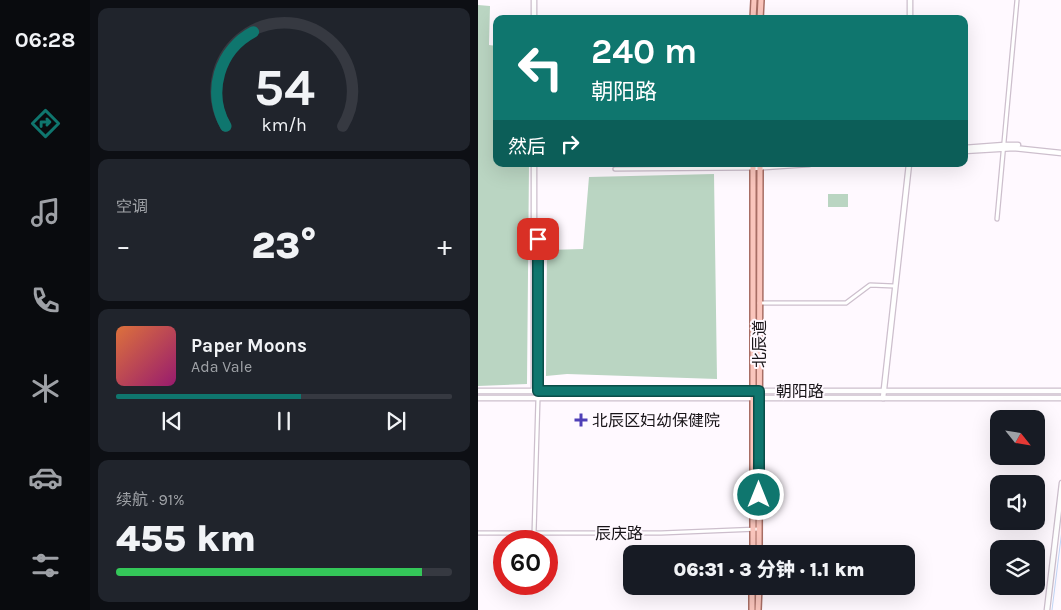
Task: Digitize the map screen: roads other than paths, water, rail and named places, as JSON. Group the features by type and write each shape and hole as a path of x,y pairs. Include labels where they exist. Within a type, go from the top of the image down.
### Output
{"main road":[{"path":"536,0 536,15"},
{"path":"753,15 754,0"},
{"path":"760,0 760,15"},
{"path":"910,0 910,15"},
{"path":"968,150 1003,146 1062,152"},
{"path":"536,167 536,398"},
{"name":"北辰道","path":"752,545 753,167"},
{"name":"北辰道","path":"759,545 761,167"},
{"path":"884,398 908,167"},
{"name":"朝阳路","path":"478,391 1062,391"},
{"name":"朝阳路","path":"478,398 1062,398"},
{"path":"1047,610 1062,483"},
{"path":"752,595 752,610"},
{"path":"758,610 759,595"}],"street":[{"path":"997,219 1004,164 1003,146 1017,0"},
{"path":"615,169 707,167"},
{"path":"759,303 846,302 870,285 894,286"},
{"path":"534,530 536,398"},
{"name":"辰庆路","path":"558,534 759,530"},
{"name":"辰庆路","path":"478,534 493,534"}],"waterway":[{"path":"1052,610 1062,530"}],"place":[{"name":"北辰区妇幼保健院","path":"581,420"}]}
